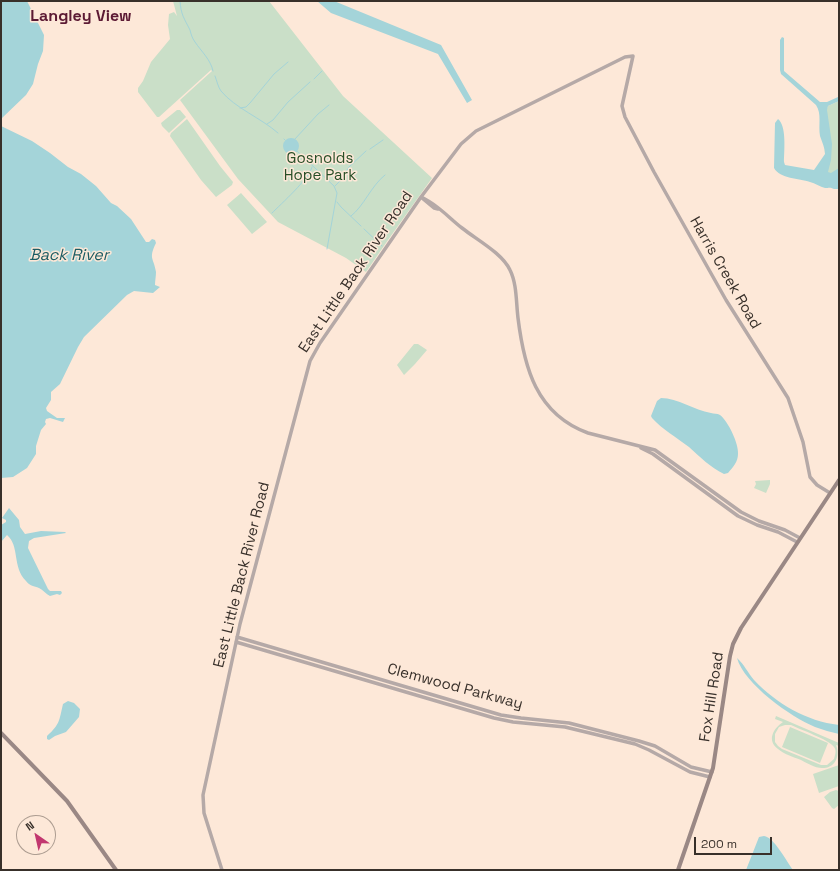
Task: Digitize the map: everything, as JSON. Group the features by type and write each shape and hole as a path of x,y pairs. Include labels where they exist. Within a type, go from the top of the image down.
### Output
{"main road":[{"name":"Fox Hill Road","path":"678,870 711,775 717,747 733,644 741,628 839,480"},
{"path":"1,733 67,800 116,870"}],"street":[{"name":"East Little Back River Road","path":"222,870 208,828 203,803 205,787 237,637 310,361 320,343 421,197 461,144 476,131 625,57 633,56"},
{"name":"Harris Creek Road","path":"633,56 622,106 625,116 654,172 726,300 788,398 803,442 810,477 815,483 830,493"},
{"path":"421,197 439,209 502,259 510,269 516,292 520,336 528,370 535,387 548,407 578,430 640,447 653,454 738,516 756,525 799,540"},
{"name":"Clemwood Parkway","path":"237,637 500,714 521,718 569,723 642,742 655,746 691,767 711,775"},
{"name":"Clemwood Parkway","path":"236,642 494,718 513,722 566,727 635,744 690,772 711,775"}],"green space":[{"name":"Gosnolds Hope Park","path":"173,1 269,1 343,96 432,178 366,272 346,258 278,222 238,179 180,100 212,71 211,70 159,117 157,117 138,92 138,88 143,81 151,62 170,39 168,25 169,14 174,12 177,16"},
{"path":"839,101 839,177 827,175 822,121 828,106"},
{"path":"177,110 180,110 186,117 169,133 161,123"},
{"path":"187,119 233,182 232,185 216,197 201,180 170,136 171,133"},
{"path":"241,193 267,222 252,234 227,205"},
{"path":"414,344 418,344 427,350 404,375 397,365"},
{"path":"770,480 766,493 754,488 756,484 755,481"},
{"path":"776,716 839,743 839,746 836,745 838,753 834,763 828,767 818,768 780,751 774,746 772,738 774,731 783,722 775,719","holes":["791,725 831,744 836,753 834,759 827,765 821,765 778,746 775,742 775,734 779,727"]},
{"path":"790,727 828,743 820,763 782,747"},
{"path":"839,765 839,786 819,793 813,774"},
{"path":"836,790 839,791 839,805 834,809 824,797 830,792"}],"water":[{"path":"1,1 27,1 44,35 43,51 33,84 26,95 1,119"},
{"path":"317,1 334,1 441,45 472,100 467,103 438,54 331,13"},
{"path":"782,37 784,38 784,71 820,102 827,102 838,97 839,95 839,101 828,106 827,110 832,144 831,160 828,172 831,173 839,168 839,189 825,188 806,181 790,178 777,172 774,168 775,123 778,119 781,122 784,133 785,165 814,170 825,154 820,136 818,108 781,74 780,40"},
{"name":"Back River","path":"1,126 32,141 68,167 81,174 96,186 111,203 117,206 131,219 146,242 149,242 152,239 155,240 156,243 152,252 152,258 156,272 155,285 160,287 153,293 134,291 127,295 84,337 60,384 51,392 51,400 46,408 47,411 57,418 65,418 63,422 50,418 46,419 46,424 41,430 36,446 36,454 27,468 13,477 1,478"},
{"path":"291,138 298,143 299,146 294,153 291,154 284,149 283,146 288,139"},
{"path":"661,398 674,400 718,414 723,418 732,433 738,450 736,462 728,473 724,474 710,465 652,418 651,416 657,401"},
{"path":"9,508 19,520 20,527 25,534 41,531 66,533 34,538 29,541 28,548 48,589 50,591 61,591 62,593 60,595 57,594 50,596 28,583 19,569 11,540 7,535 1,542 1,525 6,522 6,520 2,518"},
{"path":"737,658 754,680 772,697 793,710 815,720 839,725 839,734 815,727 782,708 758,689 741,668"},
{"path":"68,701 74,703 80,709 79,717 66,732 49,740 47,739 47,736 58,722 63,704"},
{"path":"759,837 768,837 776,845 793,870 746,870"}],"waterway":[{"path":"180,1 182,13 192,38 208,59 213,71"},
{"path":"240,108 246,107 274,74 288,62"},
{"path":"314,79 322,71"},
{"path":"215,76 218,86 233,103 264,122 278,133"},
{"path":"267,124 273,120 288,102 310,82"},
{"path":"295,139 318,114 329,105"},
{"path":"370,149 383,140"},
{"path":"297,151 334,186 337,193 327,249"},
{"path":"335,186 349,167 366,151"},
{"path":"272,213 306,178 312,167"},
{"path":"351,216 356,212 385,175"},
{"path":"337,202 361,226"},
{"path":"364,229 382,246"}],"district":[{"name":"Langley View","path":"81,17"}]}
